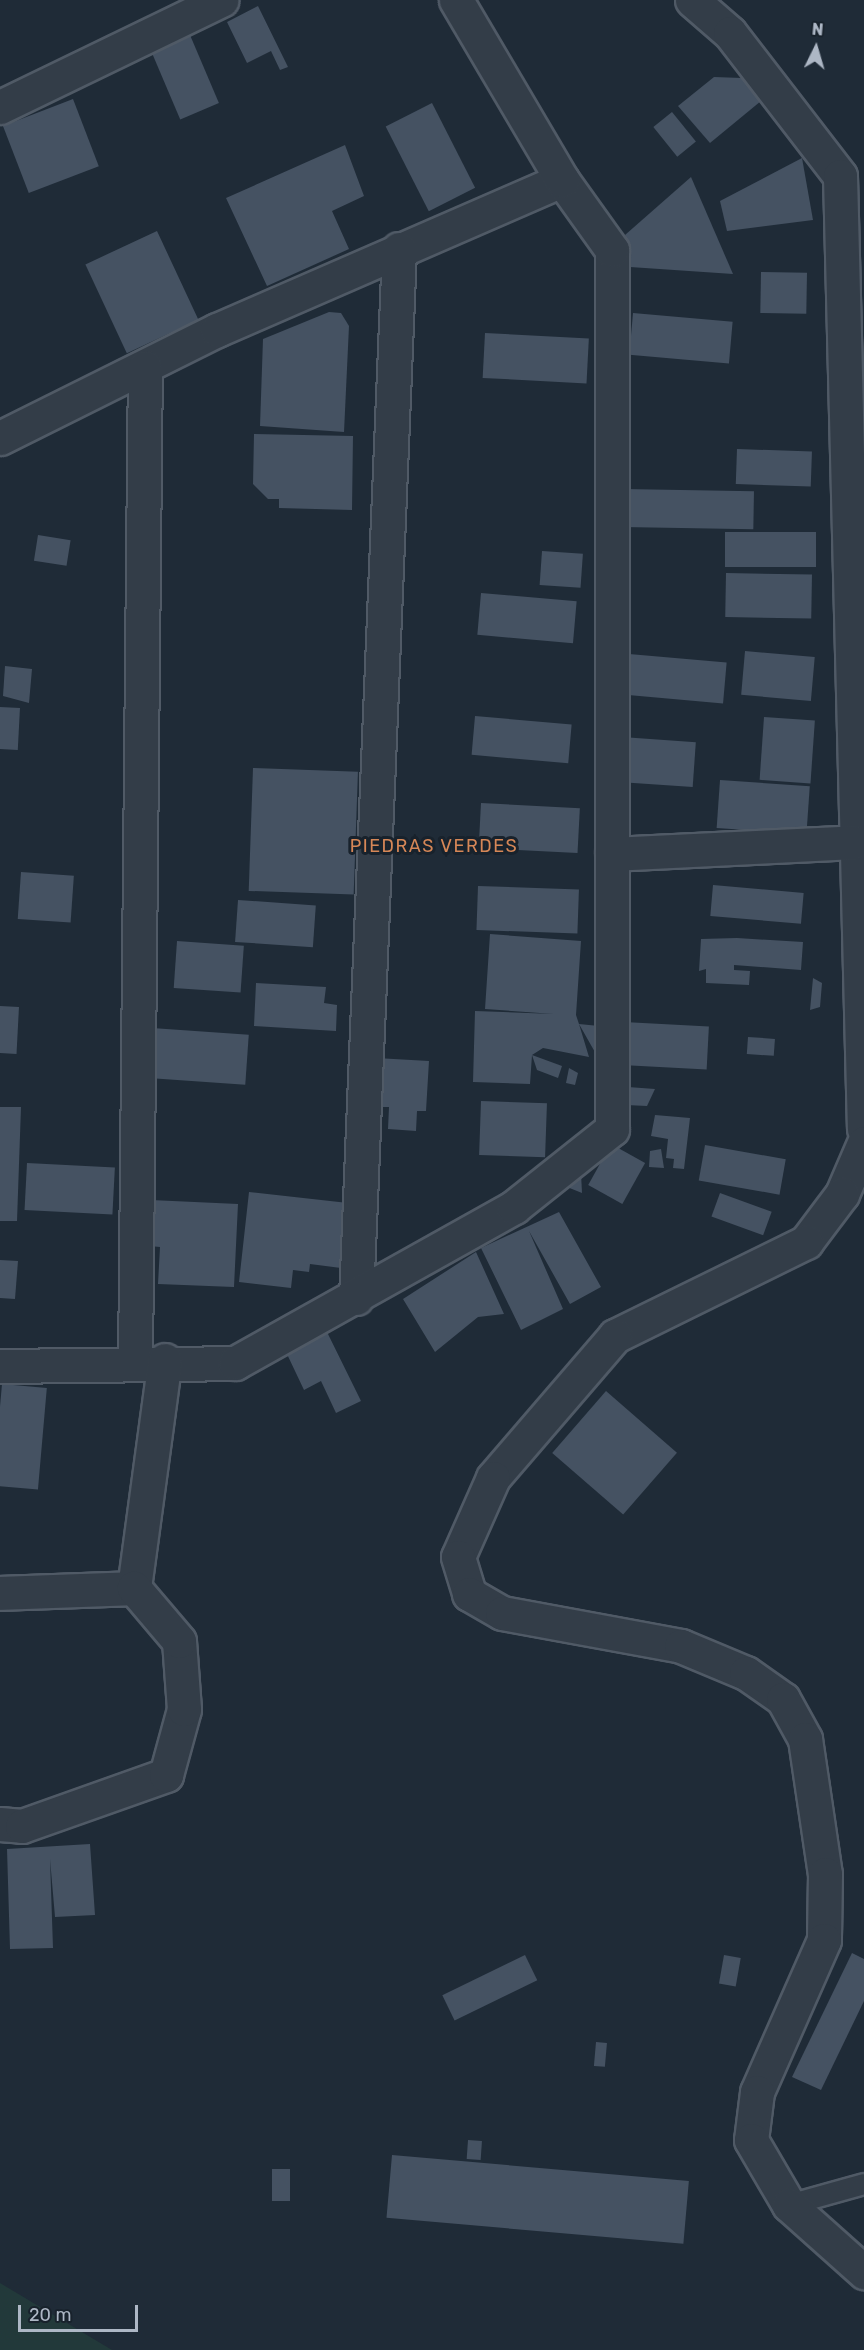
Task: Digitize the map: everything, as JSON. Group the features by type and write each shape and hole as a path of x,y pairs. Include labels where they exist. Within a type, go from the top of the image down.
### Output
{"street":[{"path":"0,1366 150,1362 235,1363 356,1298 514,1207 612,1129 612,250 562,180 456,0"},
{"path":"692,0 730,33 840,176 854,842 864,1129"},
{"path":"0,107 213,2"},
{"path":"0,438 145,367 399,249 562,180"},
{"path":"356,1298 399,249"},
{"path":"0,1824 22,1826 166,1775 184,1709 179,1641 134,1588 150,1362 145,367"},
{"path":"612,854 854,842"},
{"path":"864,1143 842,1194 806,1242 615,1336 493,1478 458,1557 469,1594 502,1612 681,1646 747,1673 783,1699 805,1739 825,1874 824,1940 757,2092 751,2140 789,2205 864,2272"},
{"path":"0,1593 134,1588"}],"lane":[{"path":"789,2205 864,2184"}],"green space":[{"path":"0,2283 112,2350 0,2350"}],"building":[{"path":"258,6 288,67 280,70 271,51 247,63 227,22"},
{"path":"190,35 219,103 180,120 151,51"},
{"path":"714,77 742,78 761,101 710,143 678,106"},
{"path":"73,99 99,166 29,193 3,126"},
{"path":"432,103 475,188 429,211 386,127"},
{"path":"672,112 696,142 677,157 653,127"},
{"path":"345,145 364,196 332,211 349,249 267,286 226,198"},
{"path":"802,158 813,220 727,231 720,201"},
{"path":"691,177 733,274 630,267 625,235"},
{"path":"157,231 198,320 127,353 85,264"},
{"path":"761,272 807,273 806,314 760,313"},
{"path":"329,312 341,313 349,326 344,432 260,426 263,339"},
{"path":"633,313 733,322 729,364 629,355"},
{"path":"485,333 589,338 587,383 483,378"},
{"path":"254,434 353,436 352,510 279,508 279,499 268,499 253,484"},
{"path":"737,449 812,452 811,487 736,484"},
{"path":"623,489 754,491 753,529 622,527"},
{"path":"725,532 816,532 816,567 725,567"},
{"path":"38,535 71,540 67,566 34,561"},
{"path":"542,551 583,554 581,588 540,585"},
{"path":"726,573 812,575 811,618 725,617"},
{"path":"481,593 577,601 573,643 477,635"},
{"path":"745,651 815,657 811,701 741,695"},
{"path":"629,654 727,663 723,703 625,695"},
{"path":"5,666 32,669 29,703 3,696"},
{"path":"0,707 20,708 18,750 0,749"},
{"path":"475,716 572,724 568,763 472,755"},
{"path":"764,717 815,721 810,783 760,780"},
{"path":"622,737 696,742 693,787 619,782"},
{"path":"253,768 358,772 354,895 249,891"},
{"path":"720,780 810,786 806,834 717,828"},
{"path":"481,803 580,808 578,853 479,848"},
{"path":"21,872 74,876 71,923 18,919"},
{"path":"713,885 804,893 801,924 710,916"},
{"path":"478,886 579,890 577,933 476,930"},
{"path":"238,900 316,905 313,947 235,942"},
{"path":"490,934 581,941 576,1015 589,1057 543,1048 532,1055 530,1084 473,1082 475,1011 554,1014 485,1009"},
{"path":"737,938 803,942 801,970 734,965 734,970 750,971 749,985 706,983 706,969 699,971 701,939"},
{"path":"177,941 244,946 241,993 174,988"},
{"path":"813,978 822,983 820,1007 810,1010"},
{"path":"256,983 326,987 324,1003 337,1005 336,1031 254,1026"},
{"path":"0,1006 19,1007 17,1054 0,1053"},
{"path":"624,1022 709,1026 707,1069 622,1065"},
{"path":"579,1024 599,1026 596,1054"},
{"path":"152,1028 249,1035 245,1085 149,1078"},
{"path":"748,1037 775,1039 774,1056 747,1054"},
{"path":"532,1055 562,1066 558,1078 537,1070"},
{"path":"376,1058 429,1061 426,1111 417,1111 416,1131 388,1129 389,1107 373,1107"},
{"path":"569,1068 578,1073 575,1085 566,1083"},
{"path":"628,1087 655,1089 647,1106 626,1105"},
{"path":"481,1101 547,1103 545,1157 479,1155"},
{"path":"0,1107 21,1107 17,1221 0,1221"},
{"path":"655,1115 690,1118 684,1169 673,1168 674,1159 666,1158 668,1139 651,1136"},
{"path":"611,1144 645,1163 622,1204 588,1185"},
{"path":"705,1145 786,1159 780,1195 699,1180"},
{"path":"661,1149 664,1168 649,1167 650,1151"},
{"path":"27,1163 115,1168 112,1215 25,1210"},
{"path":"581,1173 582,1193 562,1185"},
{"path":"249,1192 348,1203 341,1268 310,1264 309,1272 293,1270 291,1288 239,1282"},
{"path":"720,1193 772,1212 763,1235 711,1216"},
{"path":"151,1200 238,1204 234,1287 158,1284 160,1247 149,1246"},
{"path":"559,1212 601,1287 570,1304 529,1231 563,1309 521,1330 481,1248"},
{"path":"476,1252 504,1314 478,1317 435,1352 403,1299"},
{"path":"0,1260 18,1261 15,1299 0,1298"},
{"path":"327,1332 361,1401 336,1413 321,1381 304,1390 286,1352"},
{"path":"2,1384 47,1388 38,1490 0,1486"},
{"path":"606,1391 677,1453 623,1515 552,1453"},
{"path":"90,1844 95,1915 55,1917 50,1859 53,1948 10,1949 7,1849"},
{"path":"852,1953 864,1959 864,2001 821,2090 792,2077"},
{"path":"525,1955 537,1980 455,2020 442,1995"},
{"path":"724,1955 741,1958 736,1987 719,1984"},
{"path":"596,2042 607,2043 605,2067 594,2066"},
{"path":"468,2140 482,2141 481,2160 467,2159"},
{"path":"392,2155 689,2181 683,2244 387,2218"},
{"path":"272,2169 290,2169 290,2201 272,2201"}],"district":[{"name":"PIEDRAS VERDES","path":"434,846"}]}
